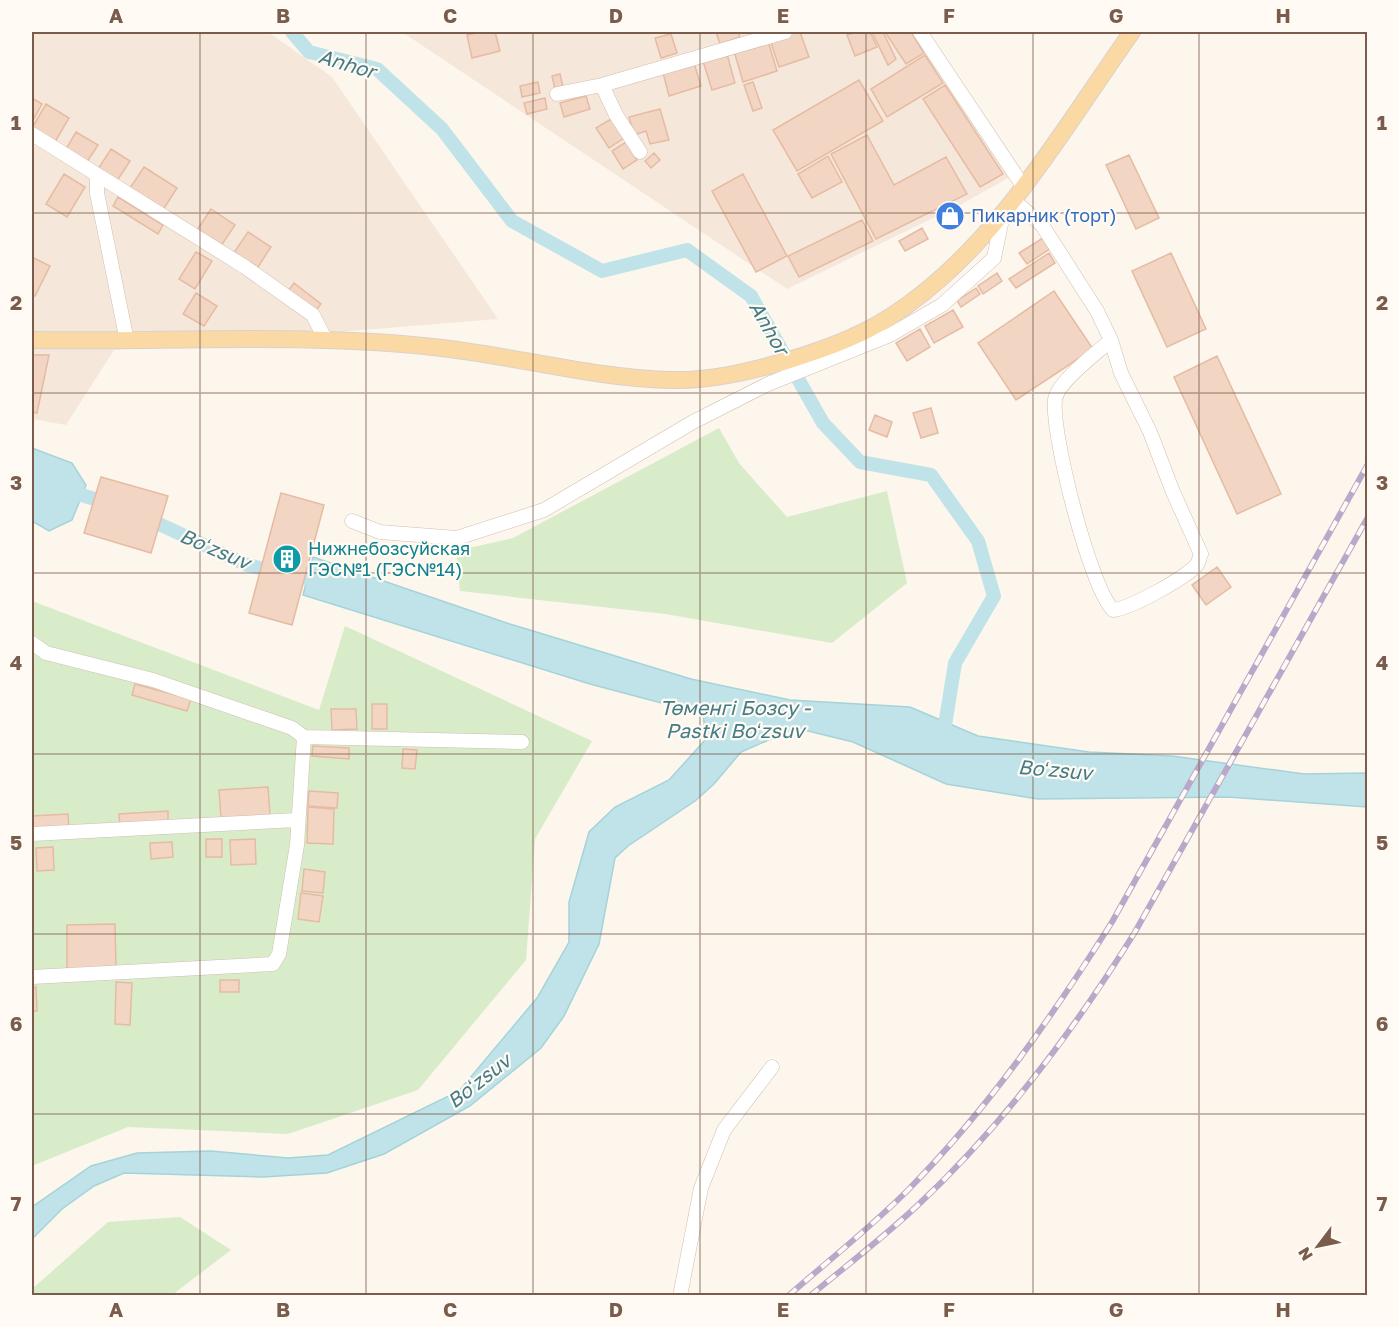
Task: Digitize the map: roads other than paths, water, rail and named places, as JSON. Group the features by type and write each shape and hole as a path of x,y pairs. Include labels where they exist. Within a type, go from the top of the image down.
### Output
{"main road":[{"path":"32,340 326,341 396,344 466,351 642,378 698,380 827,355 904,308 936,283 1003,214 1132,32"}],"street":[{"path":"557,94 602,85 785,32"},
{"path":"920,32 1018,193 1066,259 1111,340 1121,373 1150,432 1173,492 1201,554 1199,562 1190,570 1141,601 1124,609 1113,610 1104,602 1082,544 1067,474 1055,399 1064,384 1111,340"},
{"path":"602,85 616,115 640,152"},
{"path":"32,134 236,261 313,315 326,341"},
{"path":"97,175 96,193 127,341"},
{"path":"352,521 380,532 457,538 543,510 693,422 827,355"},
{"path":"32,643 46,653 153,680 292,728 304,737 522,742"},
{"path":"32,977 273,964 279,954 297,845 304,737"},
{"path":"32,834 297,819"},
{"path":"680,1296 701,1188 720,1139 724,1130 772,1067"}],"water":[{"path":"32,448 72,463 86,485 72,520 49,531 32,521"},
{"name":"Төменгі Бозсу - Pastki Boʻzsuv","path":"313,557 510,624 691,679 790,700 910,707 978,736 1089,752 1172,756 1304,774 1367,773 1367,807 1228,797 1038,799 946,784 853,742 796,728 741,752 714,784 695,801 628,846 615,858 599,944 564,1016 541,1048 470,1106 384,1154 327,1173 263,1177 124,1173 94,1186 62,1209 32,1239 32,1207 91,1166 137,1153 211,1151 288,1158 328,1155 459,1091 537,998 569,942 569,902 589,832 615,807 669,780 706,739 703,714 590,684 303,595"}],"waterway":[{"name":"Anhor","path":"292,32 309,52 377,69 442,129 512,221 602,271 687,250 751,296 823,423 860,462 931,475 978,541 994,596 955,663 943,738"},
{"name":"Boʻzsuv","path":"32,480 111,504"},
{"name":"Boʻzsuv","path":"142,516 247,565 324,582"}],"railway":[{"path":"788,1296 879,1218 937,1159 965,1128 1017,1062 1066,993 1112,922 1368,464"},
{"path":"810,1296 892,1228 949,1174 1008,1110 1062,1041 1135,932 1368,517"}],"place":[{"name":"Пикарник (торт)","path":"950,216"},
{"name":"Нижнебозсуйская ГЭС№1 (ГЭС№14)","path":"287,559"}]}
